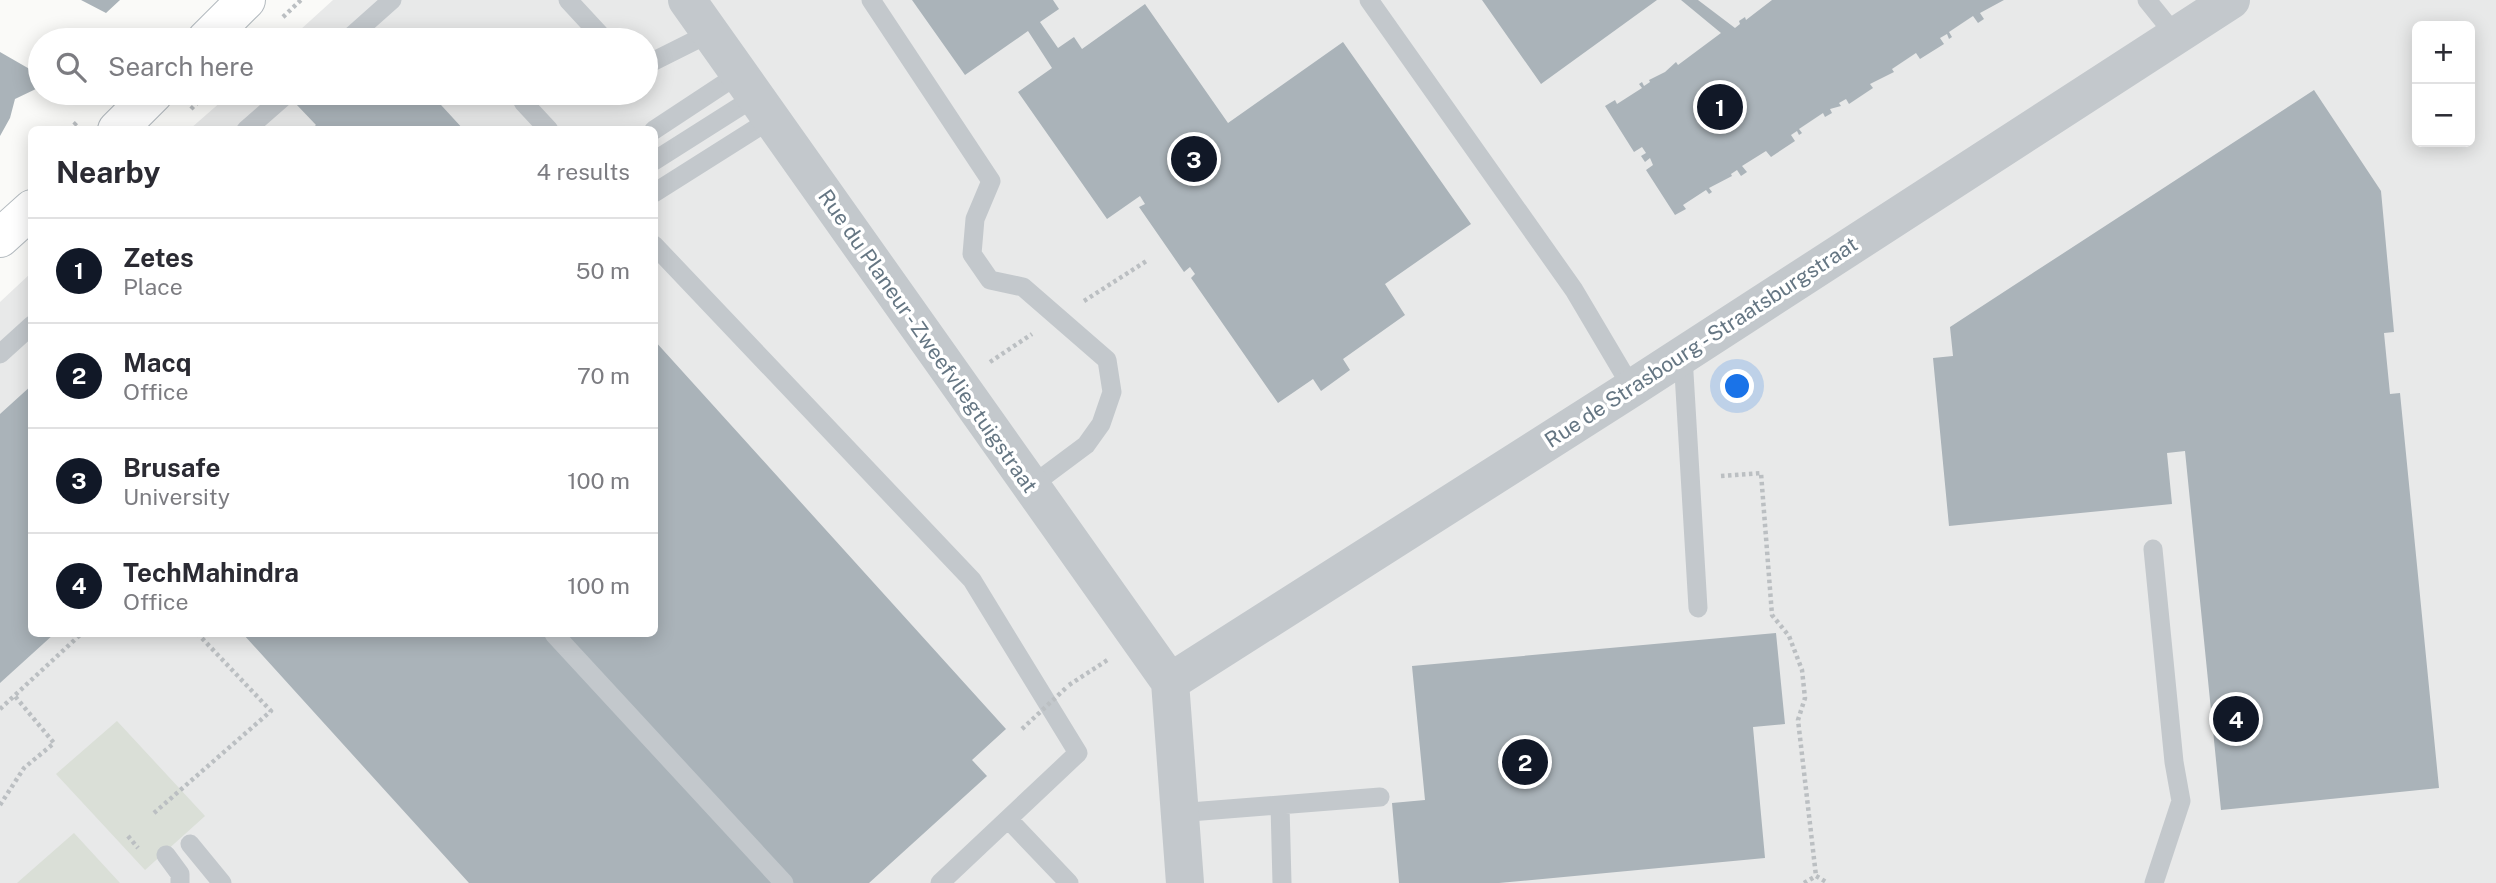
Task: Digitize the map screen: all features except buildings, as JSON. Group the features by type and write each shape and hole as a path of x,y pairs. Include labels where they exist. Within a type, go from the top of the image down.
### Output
{"main road":[{"path":"218,28 246,0"},
{"path":"121,126 142,105"},
{"path":"0,238 28,213"}],"street":[{"name":"Rue du Planeur - Zweefvliegtuigstraat","path":"687,0 1170,682"},
{"name":"Rue de Strasbourg - Straatsburgstraat","path":"1170,682 1683,356 2231,0"},
{"path":"1170,682 1177,813 1185,883"}],"lane":[{"path":"360,28 392,0"},
{"path":"568,0 595,28"},
{"path":"871,0 991,181 975,219 972,254 990,280 1023,287 1107,360 1112,392 1101,424 1086,444 1031,486"},
{"path":"1369,0 1574,290 1632,388"},
{"path":"2147,0 2176,36"},
{"path":"658,59 710,33"},
{"path":"658,129 755,97"},
{"path":"658,158 755,97"},
{"path":"658,189 755,97"},
{"path":"251,126 274,105"},
{"path":"526,105 544,126"},
{"path":"658,249 972,580 1078,753 940,883"},
{"path":"2,349 28,328"},
{"path":"1683,356 1688,478 1698,608"},
{"path":"2153,549 2174,762 2181,802 2154,883"},
{"path":"557,637 784,883"},
{"path":"1177,813 1380,797"},
{"path":"1280,805 1282,883"},
{"path":"1008,819 1069,883"},
{"path":"190,844 222,883"},
{"path":"166,855 180,874 180,883"}],"path":[{"path":"1688,478 1761,473 1772,615 1789,636 1802,670 1805,698 1798,720 1816,876"},
{"path":"0,709 78,637"},
{"path":"154,813 271,711 201,637"},
{"path":"1022,729 1069,685"},
{"path":"0,805 24,768 54,743 15,695"},
{"path":"1804,883 1816,876"},
{"path":"1816,876 1828,883"}],"shaded area":[{"path":"333,0 2496,0 2496,883 0,883 0,302 28,276 28,637 658,637 658,126 193,126 217,105 658,105 658,28 302,28"},
{"path":"117,721 205,816 145,870 56,774"},
{"path":"74,833 120,883 17,883"}],"place":[{"name":"Zetes","path":"1720,107"},
{"name":"Brusafe","path":"1194,159"},
{"name":"TechMahindra","path":"2236,719"},
{"name":"Macq","path":"1525,762"}]}
